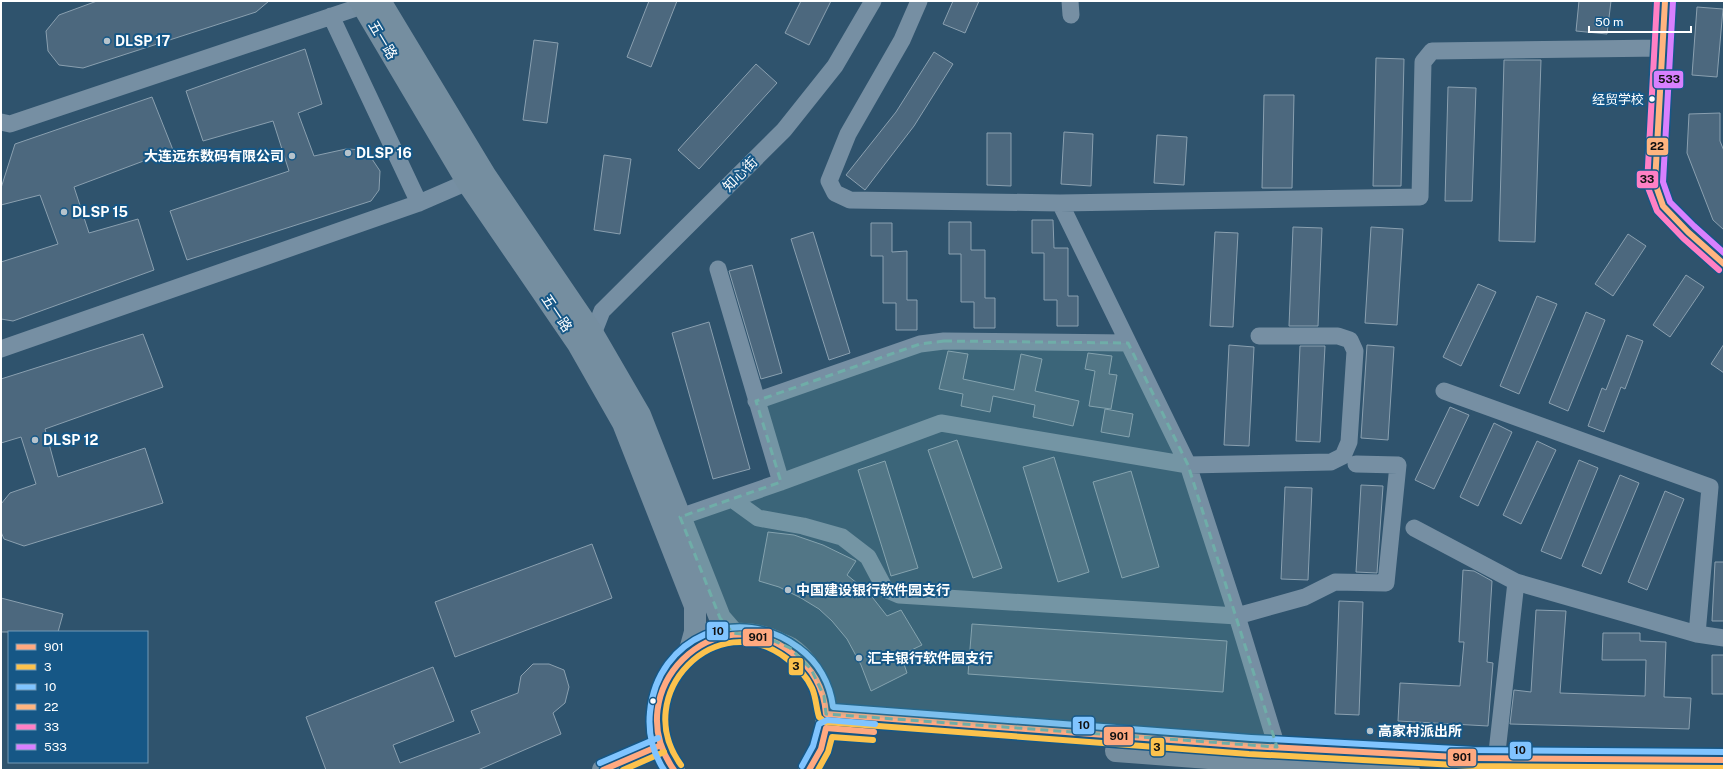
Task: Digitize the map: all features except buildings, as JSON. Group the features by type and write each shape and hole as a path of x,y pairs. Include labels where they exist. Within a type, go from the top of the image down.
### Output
{"main road":[{"name":"五一路","path":"371,3 578,344 624,423 695,606 695,632 690,650"},
{"name":"五一路","path":"476,178 593,334 640,415 720,618 734,633"},
{"path":"674,770 660,746 656,719 660,693 672,669 690,650 711,639 734,633 763,636 790,648 811,669 824,696 826,721 821,749 809,770"},
{"path":"826,721 1279,755 1496,764 1724,760"},
{"path":"603,770 660,746"},
{"path":"1279,755 1409,770"}],"street":[{"name":"知心街","path":"593,334 602,311 784,130 835,66 873,1"},
{"path":"919,1 902,40 848,134 829,181 835,193 850,200 1060,203 1420,197 1423,62 1432,51 1662,48"},
{"path":"1665,1 1655,183 1663,206 1688,232 1724,264"},
{"path":"1,122 10,124 371,3"},
{"path":"331,16 419,203"},
{"path":"1,349 419,203 476,178"},
{"path":"1060,203 1188,465 1237,616 1279,755"},
{"path":"718,269 781,482"},
{"path":"680,517 732,500 940,423 1188,465 1331,462 1343,456 1349,442 1355,351 1350,340 1338,336 1260,336"},
{"path":"756,401 920,344 944,341 1128,343"},
{"path":"1444,391 1710,487 1697,634"},
{"path":"732,500 758,518 803,526 842,537 868,557 885,589 899,595 1237,616 1305,597 1335,582 1386,583 1398,466 1356,464"},
{"path":"1414,528 1516,582 1697,634 1724,638"},
{"path":"1496,764 1516,582"}],"highlighted area":[{"path":"944,341 1128,343 1188,465 1277,747 826,714 824,696 811,669 790,648 763,636 733,633 720,618 680,517 781,482 756,401 920,344"}],"transit line":[{"name":"33","path":"1657,1 1647,185 1657,211 1683,238 1719,270"},
{"name":"22","path":"1665,1 1655,183 1663,206 1688,232 1724,264"},
{"name":"533","path":"1673,1 1663,182 1670,202 1724,253"},
{"name":"10","path":"664,770 654,749 650,727 650,712 656,686 668,664 684,647 705,635 727,628 751,628 776,634 799,648 812,660 822,674 826,681 833,707 1251,738 1475,750 1724,752"},
{"name":"901","path":"674,770 660,740 658,710 666,682 683,659 706,643 733,635 762,638 792,653 806,665 816,679 823,696 826,714 1250,746 1475,758 1724,760"},
{"name":"3","path":"681,765 668,738 666,711 673,686 688,665 709,650 733,642 760,644 794,664 810,683 819,717 825,722 1249,754 1475,766 1724,768"},
{"name":"10","path":"802,766 813,746 819,724 827,720 875,724"},
{"name":"901","path":"809,770 821,749 826,728 874,732"},
{"name":"3","path":"818,770 828,752 832,737 873,740"},
{"name":"10","path":"600,763 658,738"},
{"name":"901","path":"603,770 661,745"},
{"name":"3","path":"623,770 664,752"}],"place":[{"name":"DLSP 17","path":"107,41"},
{"name":"经贸学校","path":"1652,99"},
{"name":"DLSP 16","path":"348,153"},
{"name":"大连远东数码有限公司","path":"292,156"},
{"name":"DLSP 15","path":"64,212"},
{"name":"DLSP 12","path":"35,440"},
{"name":"中国建设银行软件园支行","path":"788,590"},
{"name":"汇丰银行软件园支行","path":"859,658"},
{"name":"高家村派出所","path":"1370,731"}]}
